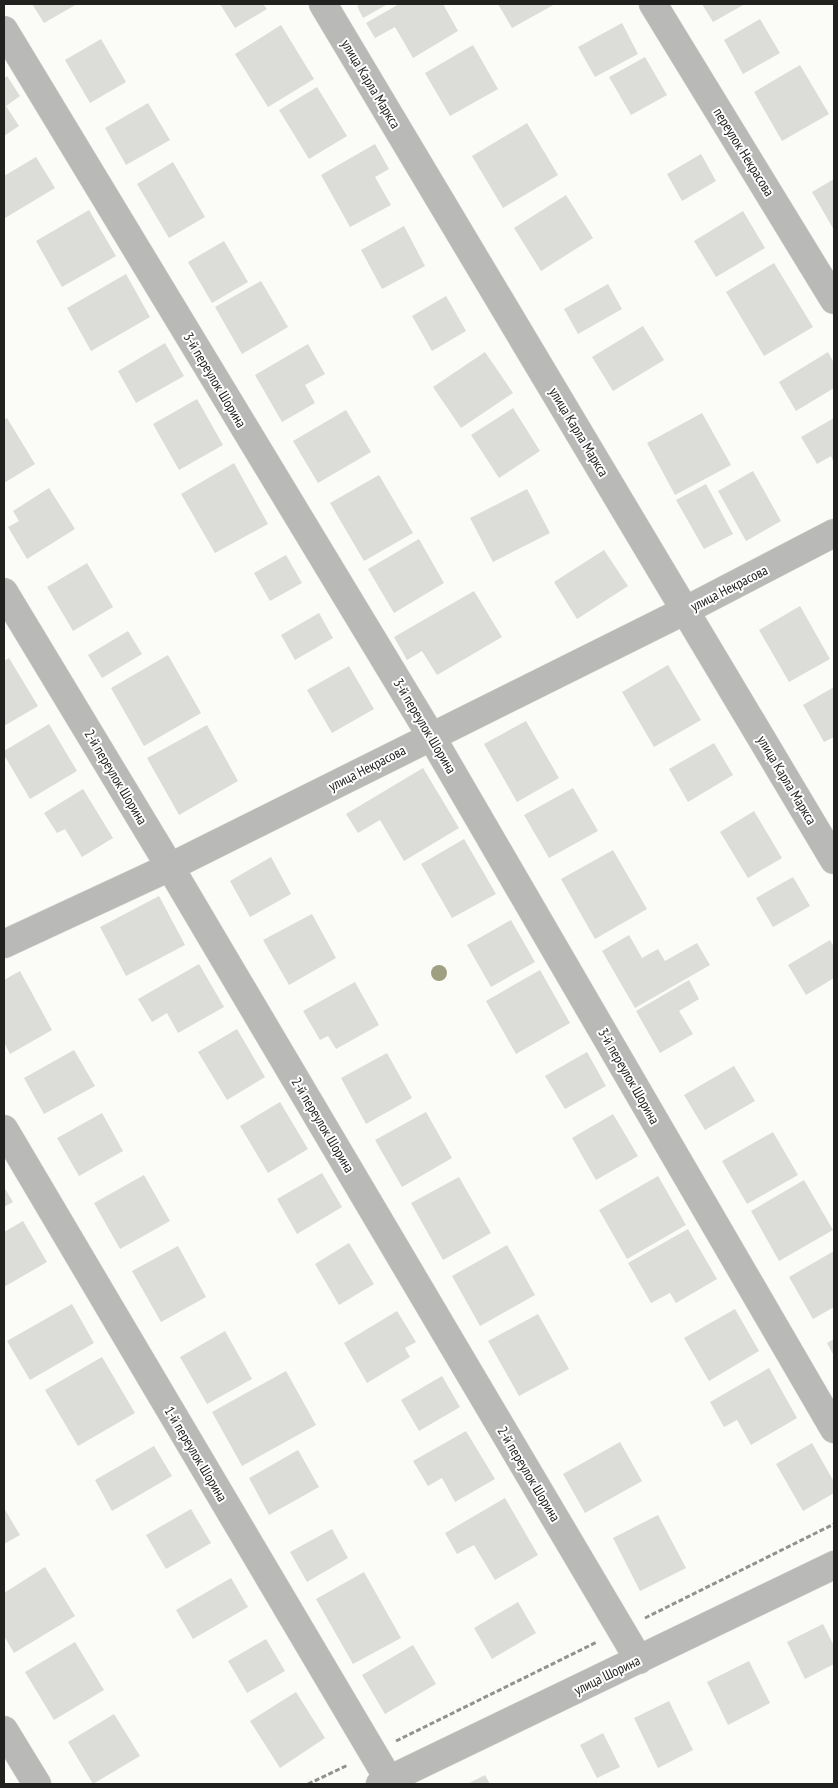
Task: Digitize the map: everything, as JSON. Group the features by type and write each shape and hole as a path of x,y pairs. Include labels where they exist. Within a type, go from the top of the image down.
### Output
{"street":[{"name":"улица Карла Маркса","path":"323,4 834,860"},
{"name":"переулок Некрасова","path":"653,4 834,300"},
{"name":"3-й переулок Шорина","path":"4,30 431,736 834,1429"},
{"name":"улица Некрасова","path":"4,944 170,867 686,610 834,534"},
{"name":"2-й переулок Шорина","path":"4,592 170,867 639,1660"},
{"name":"1-й переулок Шорина","path":"4,1129 373,1752 384,1782"},
{"name":"улица Шорина","path":"384,1782 834,1565"},
{"path":"4,1730 37,1784"}],"path":[{"path":"308,1784 834,1524"}],"building":[{"path":"32,4 77,4 44,23"},
{"path":"220,4 263,4 267,9 235,28"},
{"path":"361,4 388,4 363,18 357,6"},
{"path":"399,4 443,4 458,31 413,58 395,27 375,38 366,23"},
{"path":"498,4 555,4 512,28"},
{"path":"702,4 745,4 713,22"},
{"path":"760,19 780,53 743,74 724,40"},
{"path":"622,23 638,54 595,77 578,47"},
{"path":"281,25 314,79 268,107 235,54"},
{"path":"101,39 126,82 90,103 65,60"},
{"path":"473,45 498,89 450,116 425,73"},
{"path":"645,57 667,95 631,115 609,77"},
{"path":"800,65 829,114 782,141 754,92"},
{"path":"7,76 20,96 6,106 19,126 4,136 4,79"},
{"path":"317,87 347,136 309,159 279,110"},
{"path":"148,103 170,140 126,165 105,128"},
{"path":"527,123 558,175 503,208 472,156"},
{"path":"375,144 389,169 375,177 391,205 350,227 321,175"},
{"path":"701,154 716,181 682,201 667,174"},
{"path":"36,157 55,188 5,218 4,176"},
{"path":"173,162 205,217 169,238 137,184"},
{"path":"834,179 834,230 812,192"},
{"path":"566,195 593,238 541,271 514,228"},
{"path":"89,210 116,256 62,287 36,241"},
{"path":"743,211 765,248 716,277 694,241"},
{"path":"404,226 425,266 382,289 361,250"},
{"path":"224,241 248,282 212,303 188,262"},
{"path":"774,263 813,327 764,356 726,292"},
{"path":"126,274 150,317 91,351 67,308"},
{"path":"261,281 288,327 242,354 215,307"},
{"path":"608,284 622,309 578,334 564,309"},
{"path":"446,296 466,331 432,351 412,316"},
{"path":"643,326 664,360 613,391 592,357"},
{"path":"165,343 184,376 136,403 118,371"},
{"path":"308,344 325,374 305,385 315,403 282,422 255,375"},
{"path":"485,352 513,393 461,428 433,387"},
{"path":"828,352 834,363 834,388 796,411 779,382"},
{"path":"197,399 223,445 179,470 153,424"},
{"path":"513,408 540,451 499,478 471,435"},
{"path":"346,410 371,452 318,483 293,441"},
{"path":"702,413 731,465 675,495 647,443"},
{"path":"7,418 35,464 4,483 4,420"},
{"path":"834,418 834,463 831,456 817,464 801,437"},
{"path":"234,463 268,524 215,553 181,494"},
{"path":"753,471 781,521 746,541 718,491"},
{"path":"379,475 413,533 364,561 330,503"},
{"path":"706,484 733,534 704,549 676,500"},
{"path":"49,488 75,529 27,559 8,527 19,521 13,511"},
{"path":"527,489 550,533 493,562 470,518"},
{"path":"419,539 444,583 394,613 368,569"},
{"path":"604,550 628,586 577,619 554,582"},
{"path":"286,555 302,583 270,601 254,573"},
{"path":"87,563 113,607 73,631 47,587"},
{"path":"474,591 502,637 437,675 422,651 407,660 394,637"},
{"path":"800,606 830,659 789,682 759,630"},
{"path":"319,613 333,638 295,660 281,635"},
{"path":"128,631 142,654 102,678 88,655"},
{"path":"168,655 201,713 144,746 111,688"},
{"path":"9,658 38,706 4,726 4,661"},
{"path":"668,665 701,720 654,747 622,692"},
{"path":"349,666 374,709 332,733 307,690"},
{"path":"834,687 834,737 824,742 803,705"},
{"path":"526,721 559,778 517,802 484,744"},
{"path":"49,724 77,771 30,799 4,755 4,751"},
{"path":"207,725 238,781 179,815 147,758"},
{"path":"714,743 733,775 688,802 669,769"},
{"path":"423,768 459,828 404,861 380,820 358,833 346,814"},
{"path":"573,788 598,831 549,858 524,815"},
{"path":"83,789 113,838 82,857 65,829 57,833 44,813"},
{"path":"754,811 782,858 748,878 720,832"},
{"path":"464,839 496,894 452,918 421,864"},
{"path":"613,850 647,909 595,939 561,879"},
{"path":"271,857 291,894 250,917 230,881"},
{"path":"793,877 810,906 773,927 756,898"},
{"path":"159,896 185,945 126,976 100,927"},
{"path":"312,914 336,958 289,985 263,940"},
{"path":"511,920 535,962 491,987 467,945"},
{"path":"629,935 642,958 658,949 665,961 697,943 710,965 635,1008 602,951"},
{"path":"830,940 834,947 834,978 806,995 788,965"},
{"path":"199,964 224,1007 178,1033 167,1013 152,1022 138,999"},
{"path":"540,970 570,1023 516,1054 486,1001"},
{"path":"20,971 52,1030 10,1054 4,1042 4,980"},
{"path":"689,980 699,999 679,1011 693,1034 660,1053 636,1011"},
{"path":"355,982 379,1025 336,1049 328,1036 320,1040 303,1011"},
{"path":"237,1029 265,1077 227,1100 198,1052"},
{"path":"74,1050 95,1086 44,1114 24,1078"},
{"path":"587,1052 606,1086 565,1109 545,1076"},
{"path":"387,1053 412,1098 366,1124 341,1078"},
{"path":"734,1066 755,1101 705,1130 684,1095"},
{"path":"280,1102 308,1149 268,1173 240,1126"},
{"path":"426,1112 452,1158 402,1187 375,1140"},
{"path":"102,1113 123,1151 79,1176 57,1138"},
{"path":"613,1114 638,1156 596,1180 572,1138"},
{"path":"773,1132 798,1175 747,1204 722,1161"},
{"path":"322,1173 342,1207 297,1234 277,1199"},
{"path":"144,1175 170,1221 120,1249 94,1203"},
{"path":"658,1176 686,1225 627,1259 599,1210"},
{"path":"459,1177 491,1233 443,1260 411,1203"},
{"path":"804,1180 833,1230 779,1261 751,1211"},
{"path":"4,1187 13,1202 4,1207"},
{"path":"23,1221 47,1262 4,1287 4,1232"},
{"path":"688,1229 717,1279 676,1303 670,1293 651,1303 628,1263"},
{"path":"349,1243 374,1284 339,1305 315,1264"},
{"path":"507,1245 535,1295 480,1326 452,1276"},
{"path":"178,1246 206,1297 161,1322 132,1271"},
{"path":"834,1251 834,1307 813,1319 789,1277"},
{"path":"72,1304 94,1343 30,1380 7,1341"},
{"path":"735,1309 759,1351 709,1381 684,1338"},
{"path":"397,1311 416,1342 405,1348 410,1357 367,1383 344,1343"},
{"path":"538,1314 569,1369 519,1396 488,1341"},
{"path":"225,1331 252,1379 207,1404 180,1357"},
{"path":"834,1339 834,1356 827,1343"},
{"path":"102,1357 135,1413 78,1446 45,1390"},
{"path":"769,1368 797,1418 751,1445 737,1420 724,1427 710,1402"},
{"path":"286,1371 316,1425 242,1466 212,1412"},
{"path":"442,1376 460,1407 419,1431 401,1400"},
{"path":"466,1431 495,1479 455,1502 442,1478 428,1486 413,1461"},
{"path":"620,1442 642,1481 585,1513 563,1474"},
{"path":"812,1443 834,1482 834,1493 803,1511 776,1464"},
{"path":"154,1446 172,1476 112,1511 95,1480"},
{"path":"298,1450 319,1487 269,1515 249,1478"},
{"path":"505,1498 538,1555 495,1580 474,1545 457,1554 445,1533"},
{"path":"4,1508 20,1535 4,1544"},
{"path":"191,1509 211,1543 166,1569 146,1535"},
{"path":"658,1515 686,1568 640,1591 613,1538"},
{"path":"332,1529 348,1558 307,1582 290,1552"},
{"path":"45,1567 75,1616 14,1653 4,1636 4,1593"},
{"path":"364,1572 401,1638 353,1664 316,1599"},
{"path":"231,1578 248,1607 193,1639 176,1610"},
{"path":"518,1602 536,1633 492,1659 474,1628"},
{"path":"823,1624 834,1646 834,1664 805,1679 787,1642"},
{"path":"266,1639 285,1671 247,1693 228,1661"},
{"path":"75,1642 104,1690 54,1720 25,1672"},
{"path":"413,1645 436,1684 385,1714 362,1675"},
{"path":"749,1661 770,1703 728,1725 707,1682"},
{"path":"296,1692 325,1738 280,1768 250,1721"},
{"path":"669,1701 693,1750 658,1768 634,1718"},
{"path":"114,1714 140,1756 93,1784 68,1742"},
{"path":"603,1733 620,1767 597,1778 580,1745"},
{"path":"485,1775 490,1784 467,1784"}]}
